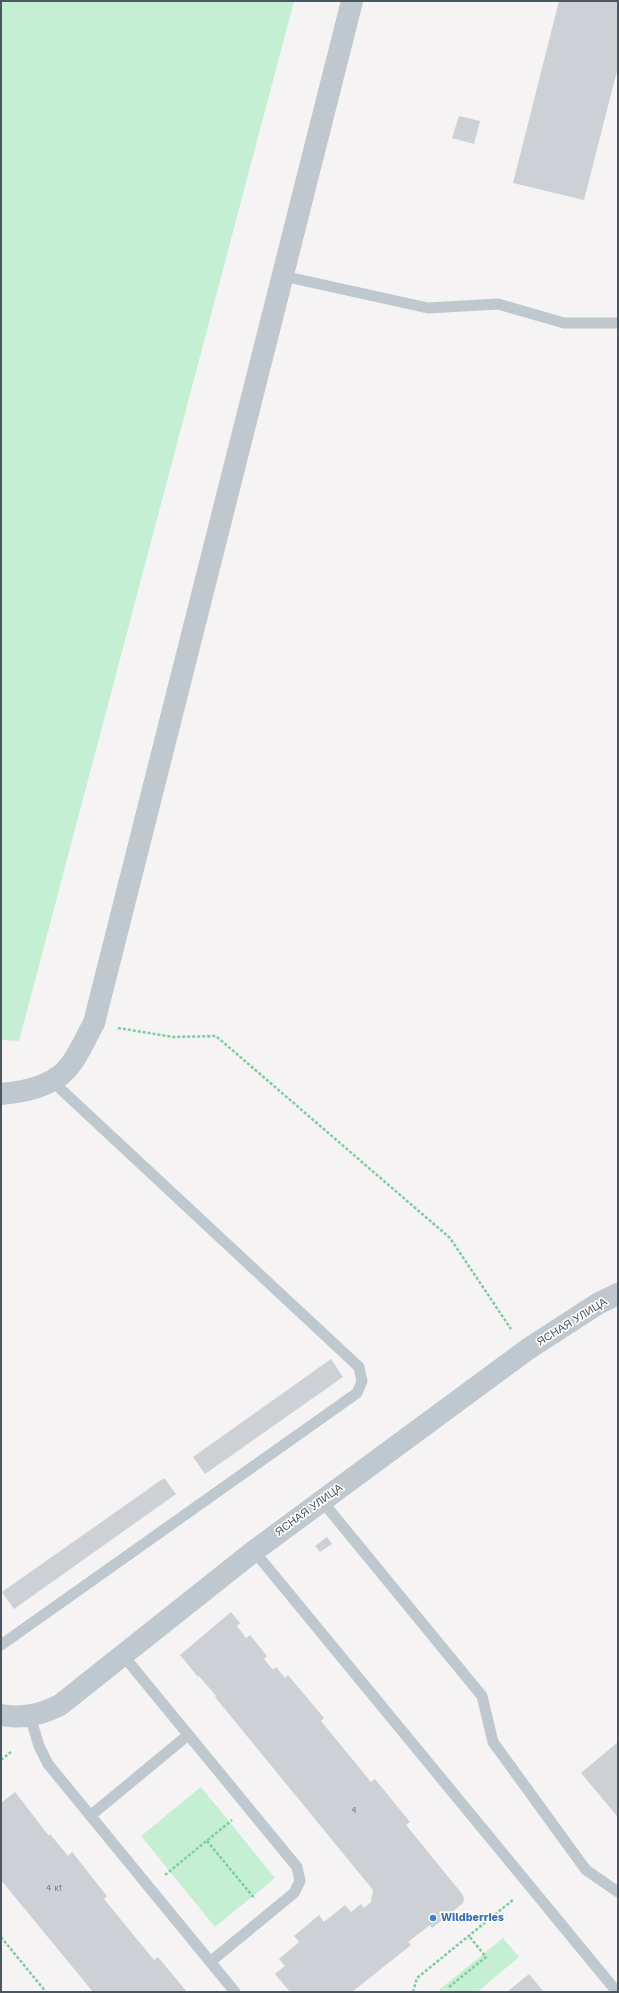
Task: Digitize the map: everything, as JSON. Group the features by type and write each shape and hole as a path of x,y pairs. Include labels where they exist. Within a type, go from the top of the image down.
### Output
{"street":[{"path":"1,1094 23,1092 52,1081 70,1065 94,1023 352,1"},
{"name":"ЯСНАЯ УЛИЦА","path":"1,1715 10,1717 30,1716 46,1713 60,1705 254,1550 528,1349 599,1303 618,1294"}],"lane":[{"path":"283,276 428,308 498,304 564,323 618,323"},
{"path":"1,1645 357,1393 362,1381 359,1367 52,1081"},
{"path":"322,1501 482,1696 493,1742 586,1870 618,1892"},
{"path":"254,1550 617,1992"},
{"path":"122,1654 297,1867 300,1880 294,1893 210,1962"},
{"path":"30,1716 39,1746 48,1764 235,1992"},
{"path":"90,1816 188,1735"}],"path":[{"path":"94,1023 173,1037 216,1036 450,1238 506,1323 528,1349"},
{"path":"1,1760 11,1752"},
{"path":"149,1888 248,1807"},
{"path":"207,1841 268,1915"},
{"path":"413,1992 417,1978 529,1886"},
{"path":"449,1987 486,1957 469,1936"},
{"path":"1,1937 46,1992"}],"green space":[{"path":"1,1 294,1 19,1041 1,1040"},
{"path":"201,1787 275,1878 215,1927 141,1836"},
{"path":"503,1938 519,1957 477,1992 441,1992 439,1990"}],"building":[{"path":"559,1 618,1 618,67 584,200 513,183"},
{"path":"459,116 480,121 474,144 452,138"},
{"path":"331,1359 343,1377 205,1474 193,1457"},
{"path":"164,1478 176,1494 14,1609 2,1592"},
{"path":"327,1537 332,1544 320,1552 315,1546"},
{"path":"231,1612 240,1623 237,1626 246,1638 250,1635 267,1656 264,1659 273,1670 276,1667 285,1678 288,1675 324,1718 321,1721 371,1782 375,1779 410,1822 406,1825 463,1895 463,1903 432,1928 430,1925 408,1942 411,1945 352,1992 290,1992 275,1974 285,1966 279,1959 299,1942 294,1936 319,1915 324,1922 345,1905 351,1912 361,1904 364,1908 371,1902 373,1890 215,1697 216,1696 180,1655"},
{"path":"618,1742 618,1815 617,1816 581,1773"},
{"path":"15,1792 49,1836 50,1834 68,1856 72,1852 107,1896 104,1899 154,1960 158,1957 187,1992 93,1992 1,1880 1,1803"},
{"path":"529,1974 544,1992 507,1992"}],"place":[{"name":"Wildberries","path":"433,1918"}]}
